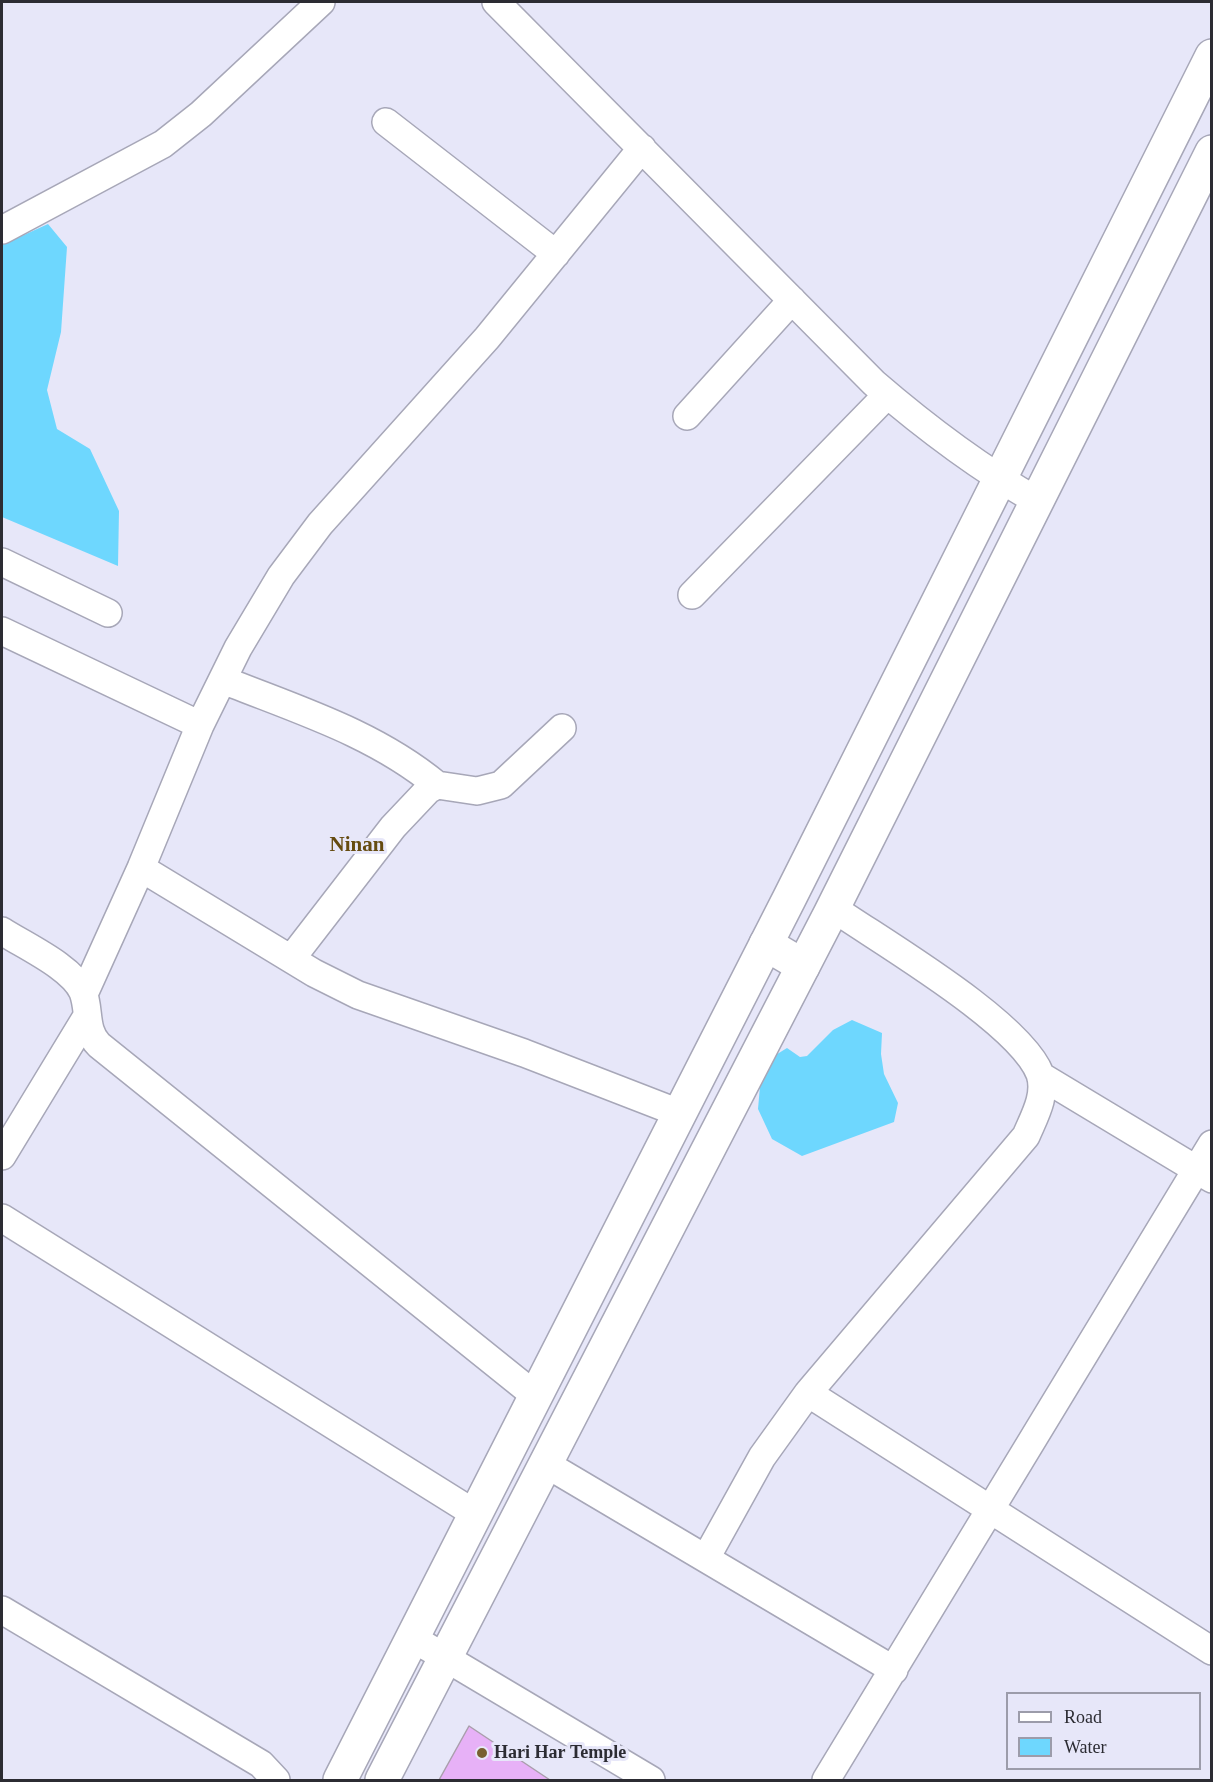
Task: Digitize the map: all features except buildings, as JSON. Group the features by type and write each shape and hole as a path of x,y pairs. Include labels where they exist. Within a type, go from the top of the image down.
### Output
{"main road":[{"path":"340,1780 414,1639 1001,480 1212,56"},
{"path":"382,1780 833,908 1212,152"},
{"path":"766,944 802,966"}],"street":[{"path":"2,230 163,144 201,114 321,2"},
{"path":"496,2 887,394 916,420 1001,480 1037,501"},
{"path":"386,122 556,254"},
{"path":"2,1156 86,1005 201,724 281,576 320,524 487,338 642,148"},
{"path":"687,416 792,300"},
{"path":"692,595 887,394"},
{"path":"2,562 108,613"},
{"path":"2,631 201,724"},
{"path":"223,680 372,740 410,763 437,785 477,791 501,785 562,728"},
{"path":"291,959 393,828 428,790 437,785"},
{"path":"141,868 291,959 358,995 524,1053 679,1113"},
{"path":"833,908 968,1000 1000,1026 1033,1062 1041,1076 1203,1174"},
{"path":"2,931 64,970 76,981 86,1005 93,1038 99,1045 537,1397"},
{"path":"706,1558 762,1456 808,1393 1026,1136 1041,1100 1041,1076"},
{"path":"826,1780 991,1508 1203,1174 1212,1144"},
{"path":"2,1218 477,1515"},
{"path":"808,1393 1212,1650"},
{"path":"546,1464 894,1670"},
{"path":"2,1610 261,1764 276,1780"},
{"path":"414,1639 651,1780"}],"water":[{"path":"48,224 67,247 61,332 47,390 57,429 90,449 119,511 118,566 2,517 2,245"},
{"path":"852,1020 882,1033 881,1054 884,1074 898,1103 894,1122 802,1156 772,1139 758,1109 760,1086 774,1056 787,1048 800,1057 807,1056 833,1030"}],"place":[{"name":"Hari Har Temple","path":"482,1753"}],"district":[{"name":"Ninan","path":"357,846"}]}
